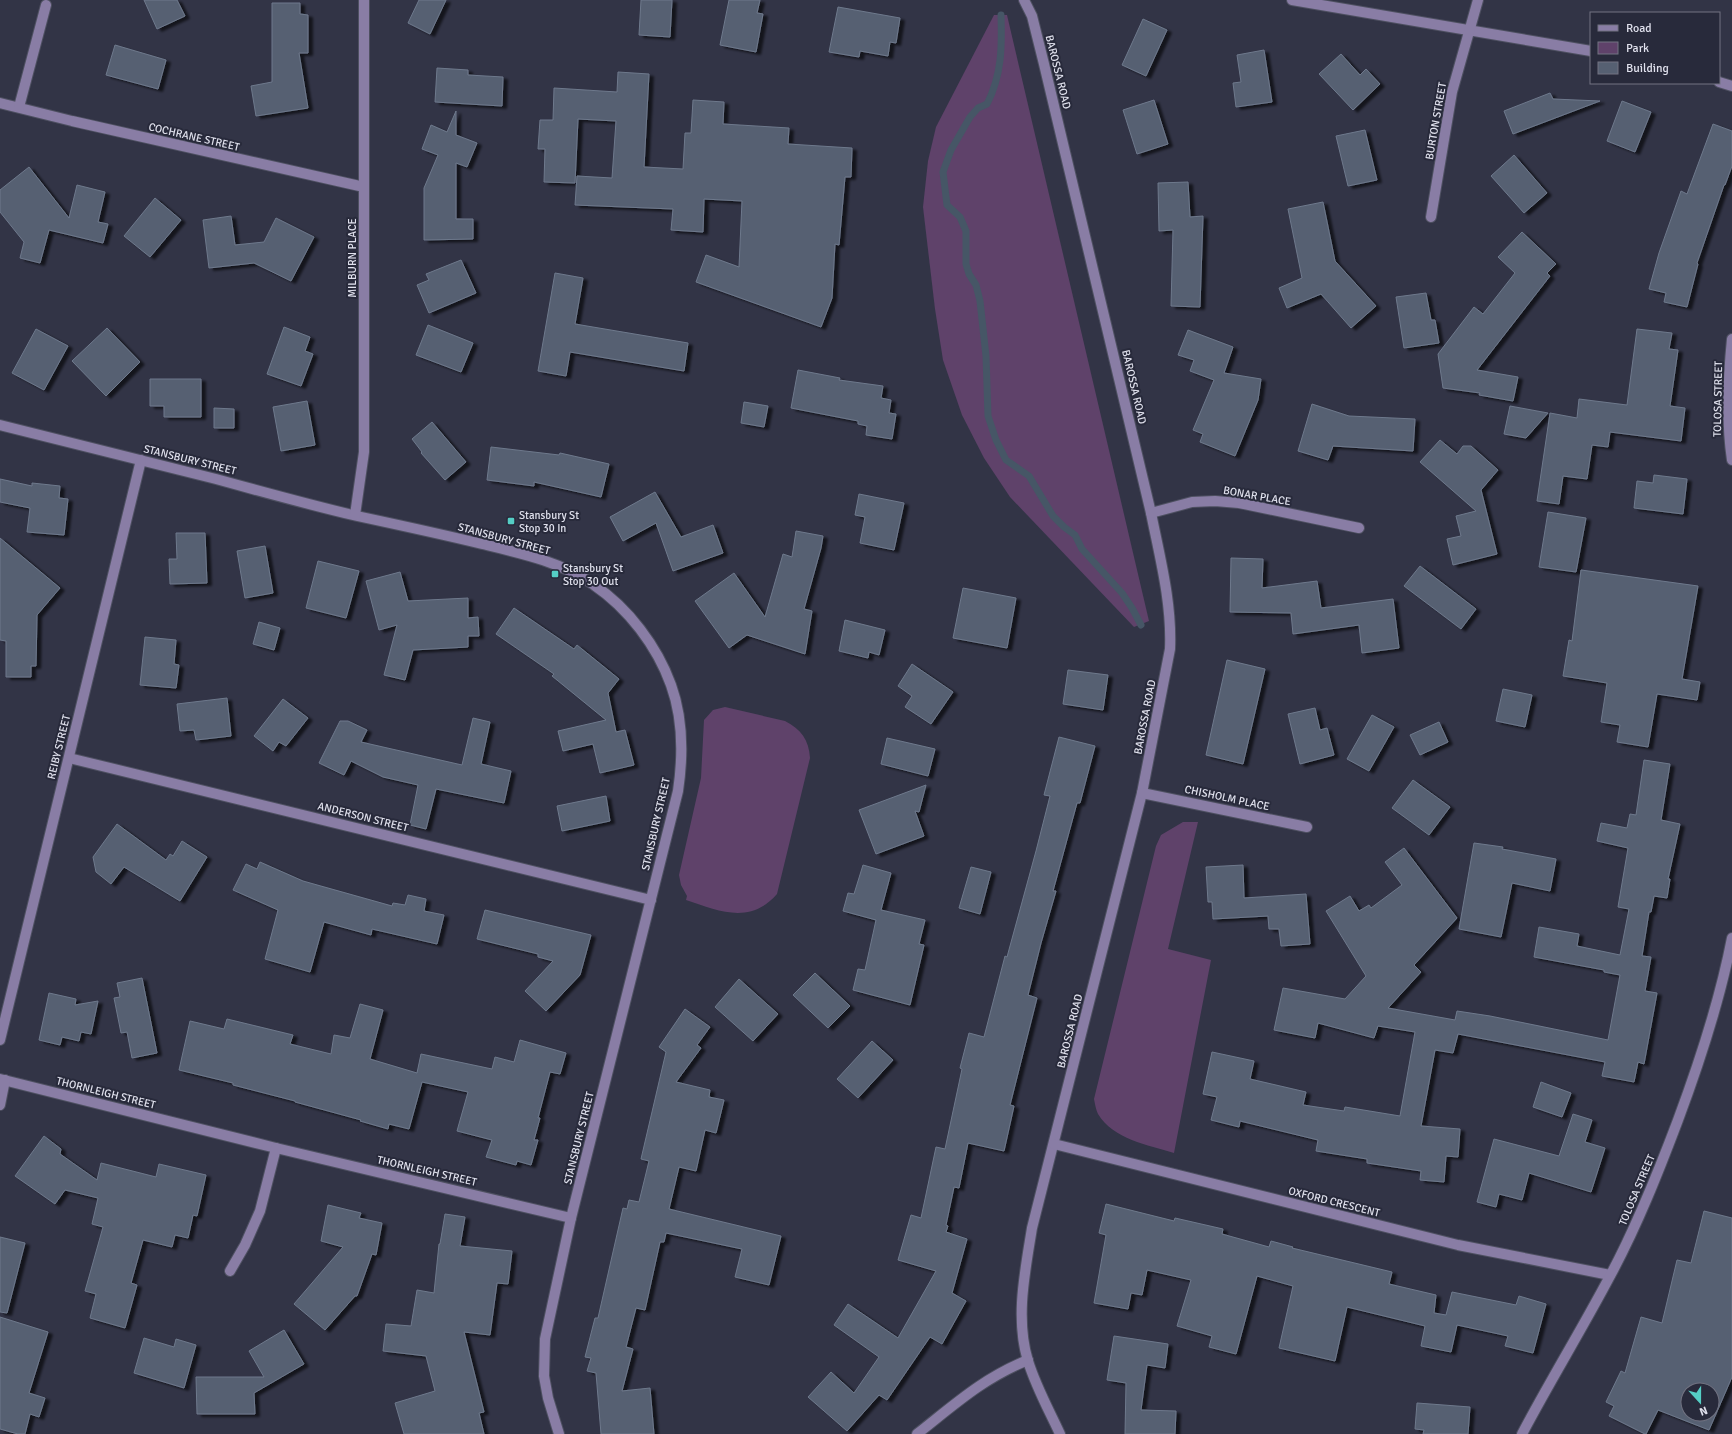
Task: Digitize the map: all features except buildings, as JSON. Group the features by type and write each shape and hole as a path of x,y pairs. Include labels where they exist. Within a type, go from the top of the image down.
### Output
{"street":[{"name":"MILBURN PLACE","path":"355,515 364,452 364,0"},
{"name":"BAROSSA ROAD","path":"1024,0 1032,16 1044,64 1151,513 1165,582 1171,627 1170,649 1142,793 1032,1228 1022,1292 1022,1321 1028,1360 1038,1389 1060,1434"},
{"path":"1292,0 1590,51"},
{"name":"BURTON STREET","path":"1431,217 1452,92 1468,30 1478,0"},
{"path":"19,107 46,4"},
{"path":"1720,82 1732,86"},
{"name":"COCHRANE STREET","path":"0,103 72,121 364,187"},
{"name":"TOLOSA STREET","path":"1732,339 1728,398 1729,437 1732,460"},
{"name":"STANSBURY STREET","path":"0,425 355,515 536,558 567,570 593,584 621,606 642,632 660,660 672,686 679,718 681,747 678,791 572,1218 545,1340 544,1376 548,1398 559,1434"},
{"name":"REIBY STREET","path":"0,1040 141,460"},
{"name":"BONAR PLACE","path":"1151,513 1192,502 1233,502 1359,528"},
{"name":"ANDERSON STREET","path":"69,758 651,900"},
{"name":"CHISHOLM PLACE","path":"1142,793 1307,827"},
{"name":"TOLOSA STREET","path":"1522,1434 1610,1275 1642,1211 1692,1084 1711,1024 1728,961 1732,938"},
{"path":"0,1105 3,1079"},
{"name":"THORNLEIGH STREET","path":"3,1079 276,1148 572,1218"},
{"name":"OXFORD CRESCENT","path":"1054,1144 1458,1245 1610,1275"},
{"path":"230,1271 245,1245 260,1211 276,1148"},
{"path":"917,1434 986,1381 1006,1369 1028,1360"}],"green space":[{"path":"994,15 1007,15 1149,621 1134,627 1010,497 984,458 962,415 943,360 935,309 923,207 928,161 936,127"},
{"path":"725,707 785,721 791,724 800,731 806,740 810,758 777,894 767,904 756,910 734,913 710,908 686,900 687,896 681,885 679,875 701,778 704,720 713,710"},
{"path":"1183,822 1198,822 1168,949 1211,960 1174,1153 1142,1144 1113,1130 1098,1114 1094,1099 1156,846 1161,835"}],"waterway":[{"path":"1001,15 1000,60 996,82 992,93 987,104 978,108 970,117 951,150 943,172 947,205 960,217 966,231 966,264 969,274 976,285 980,301 986,356 988,416 996,440 1006,460 1029,476 1053,516 1075,535 1082,549 1122,593 1141,625"}],"place":[{"name":"Stansbury St Stop 30 In","path":"511,521"},
{"name":"Stansbury St Stop 30 Out","path":"555,574"}]}
